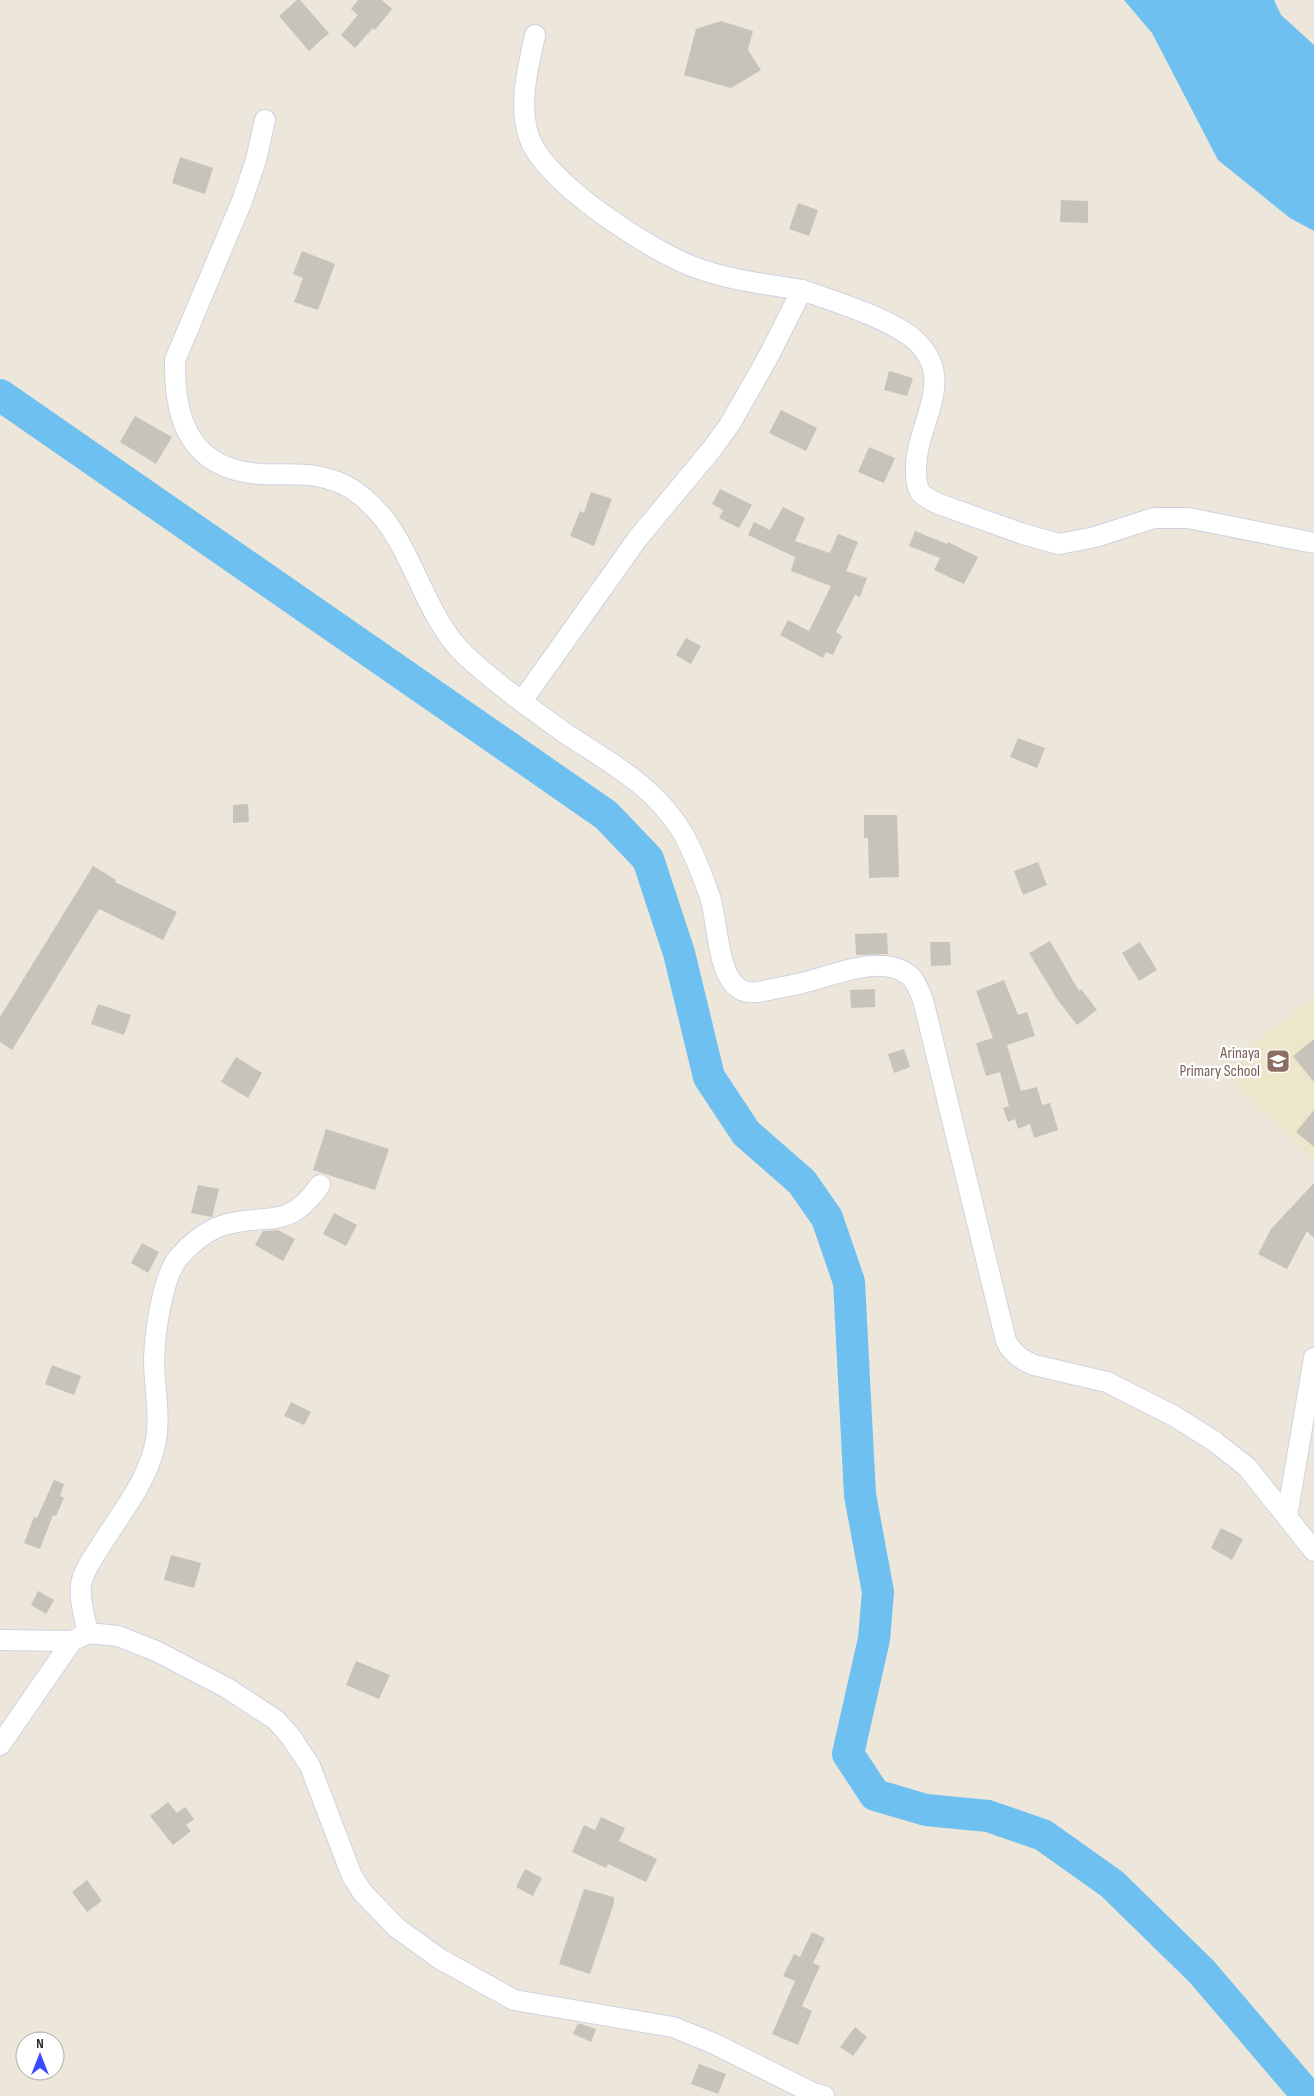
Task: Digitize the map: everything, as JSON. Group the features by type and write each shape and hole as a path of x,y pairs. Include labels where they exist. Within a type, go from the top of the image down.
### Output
{"street":[{"path":"535,35 526,77 525,116 529,137 536,153 566,186 637,237 692,266 720,276 802,290 900,330 917,342 932,366 934,389 931,408 919,444 916,482 926,498 1023,534 1059,544 1095,537 1154,518 1170,517 1188,518 1314,543"},
{"path":"265,120 256,160 242,201 175,360 175,375 184,425 196,446 219,464 253,473 309,475 332,480 351,488 383,518 400,541 447,632 462,652 488,676 642,784 662,803 686,839 710,896 724,966 729,979 739,990 752,993 803,983 863,966 893,969 910,975 923,1000 1006,1340 1010,1348 1026,1362 1034,1365 1107,1382 1182,1421 1214,1441 1247,1467 1314,1551"},
{"path":"522,701 638,538 712,449 730,424 767,359 802,290"},
{"path":"0,1745 80,1637 83,1575 135,1492 154,1451 157,1434 154,1358 161,1306 169,1272 178,1258 210,1231 234,1223 264,1221 289,1214 302,1207 320,1185"},
{"path":"1287,1516 1314,1358"},
{"path":"0,1640 80,1637 97,1632 118,1636 156,1651 228,1688 276,1720 291,1737 310,1766 352,1876 363,1893 397,1928 440,1959 514,2000 673,2027 715,2044 816,2095"}],"shaded area":[{"name":"Arinaya Primary School","path":"1314,996 1314,1160 1230,1079 1255,1042"}],"water":[{"path":"1124,0 1274,0 1281,15 1314,45 1314,231 1290,218 1218,160 1152,33"}],"building":[{"path":"297,0 300,0 329,33 309,51 279,16"},
{"path":"358,0 382,0 392,9 375,30 373,28 355,48 341,35 358,15 351,9"},
{"path":"721,21 753,31 748,50 761,70 731,88 684,75 696,29"},
{"path":"180,157 213,168 205,194 172,183"},
{"path":"1061,200 1088,201 1088,223 1060,222"},
{"path":"798,203 818,210 809,236 789,229"},
{"path":"302,251 335,264 318,310 294,302 303,278 293,274"},
{"path":"889,371 913,378 907,396 884,390"},
{"path":"781,410 817,428 806,451 769,433"},
{"path":"135,416 172,437 156,464 120,442"},
{"path":"869,447 895,458 884,483 858,472"},
{"path":"720,489 752,505 739,528 719,518 723,510 712,504"},
{"path":"591,492 612,499 594,546 570,536 580,511 584,513"},
{"path":"783,507 805,518 795,541 830,553 838,534 858,542 846,571 867,578 860,597 855,595 836,632 842,636 833,655 826,652 823,658 780,635 788,620 809,631 831,586 791,571 795,557 748,535 754,522 770,530"},
{"path":"915,531 947,544 948,542 978,557 964,584 934,570 940,558 909,546"},
{"path":"686,638 701,646 691,664 676,655"},
{"path":"1018,738 1045,748 1037,768 1010,757"},
{"path":"248,804 249,822 233,823 233,805"},
{"path":"864,815 897,815 899,877 869,878 868,838 864,838"},
{"path":"1038,862 1047,885 1023,895 1014,871"},
{"path":"93,866 116,880 115,882 177,912 163,940 99,909 12,1050 0,1042 0,1017"},
{"path":"887,933 888,954 856,955 855,934"},
{"path":"1050,941 1079,991 1081,989 1097,1010 1077,1025 1057,999 1029,953"},
{"path":"930,942 950,942 951,965 931,966"},
{"path":"1140,942 1157,970 1139,981 1122,953"},
{"path":"1004,980 1018,1015 1027,1012 1035,1036 1007,1045 1021,1091 1037,1087 1042,1105 1050,1103 1058,1130 1034,1138 1030,1124 1018,1129 1015,1119 1008,1122 1003,1108 1009,1106 1000,1072 986,1076 976,1043 993,1038 976,991"},
{"path":"875,989 875,1007 851,1008 850,990"},
{"path":"98,1004 131,1015 124,1035 91,1024"},
{"path":"1314,1039 1314,1082 1293,1056"},
{"path":"904,1049 910,1067 894,1073 888,1054"},
{"path":"236,1057 262,1073 248,1098 221,1082"},
{"path":"1314,1110 1314,1147 1296,1132"},
{"path":"326,1129 389,1149 375,1190 313,1170"},
{"path":"1314,1183 1314,1238 1307,1231 1287,1269 1258,1254 1271,1229"},
{"path":"198,1185 219,1189 212,1217 191,1213"},
{"path":"334,1213 357,1225 346,1246 323,1234"},
{"path":"278,1230 295,1239 283,1261 255,1245 263,1231"},
{"path":"142,1243 159,1252 148,1273 131,1263"},
{"path":"52,1365 81,1376 74,1395 45,1384"},
{"path":"291,1402 311,1412 304,1425 284,1416"},
{"path":"54,1480 64,1484 60,1496 64,1498 56,1516 53,1515 40,1549 24,1543 34,1517 37,1518"},
{"path":"1221,1528 1243,1539 1232,1560 1211,1548"},
{"path":"171,1555 201,1563 194,1588 164,1580"},
{"path":"38,1591 54,1600 46,1614 31,1605"},
{"path":"356,1661 390,1675 379,1699 346,1685"},
{"path":"168,1802 177,1813 185,1807 194,1819 186,1825 191,1831 173,1845 150,1816"},
{"path":"601,1817 625,1828 619,1841 657,1859 646,1882 608,1864 606,1868 572,1852 584,1825 595,1830"},
{"path":"525,1869 542,1878 533,1896 516,1887"},
{"path":"87,1880 102,1901 87,1912 72,1892"},
{"path":"584,1889 614,1897 614,1903 590,1974 559,1964"},
{"path":"812,1932 825,1938 813,1963 820,1966 802,2006 812,2011 798,2045 772,2034 795,1981 783,1976 794,1954 800,1957"},
{"path":"578,2023 596,2029 591,2042 573,2034"},
{"path":"855,2027 867,2037 853,2056 840,2047"},
{"path":"699,2064 726,2074 718,2094 691,2084"}],"waterway":[{"path":"0,395 606,815 648,859 679,953 709,1077 746,1133 802,1182 827,1218 849,1282 860,1495 878,1592 874,1639 848,1754 875,1795 926,1810 988,1816 1043,1835 1112,1884 1202,1972 1308,2096"}],"place":[{"name":"Arinaya Primary School","path":"1278,1061"}]}
